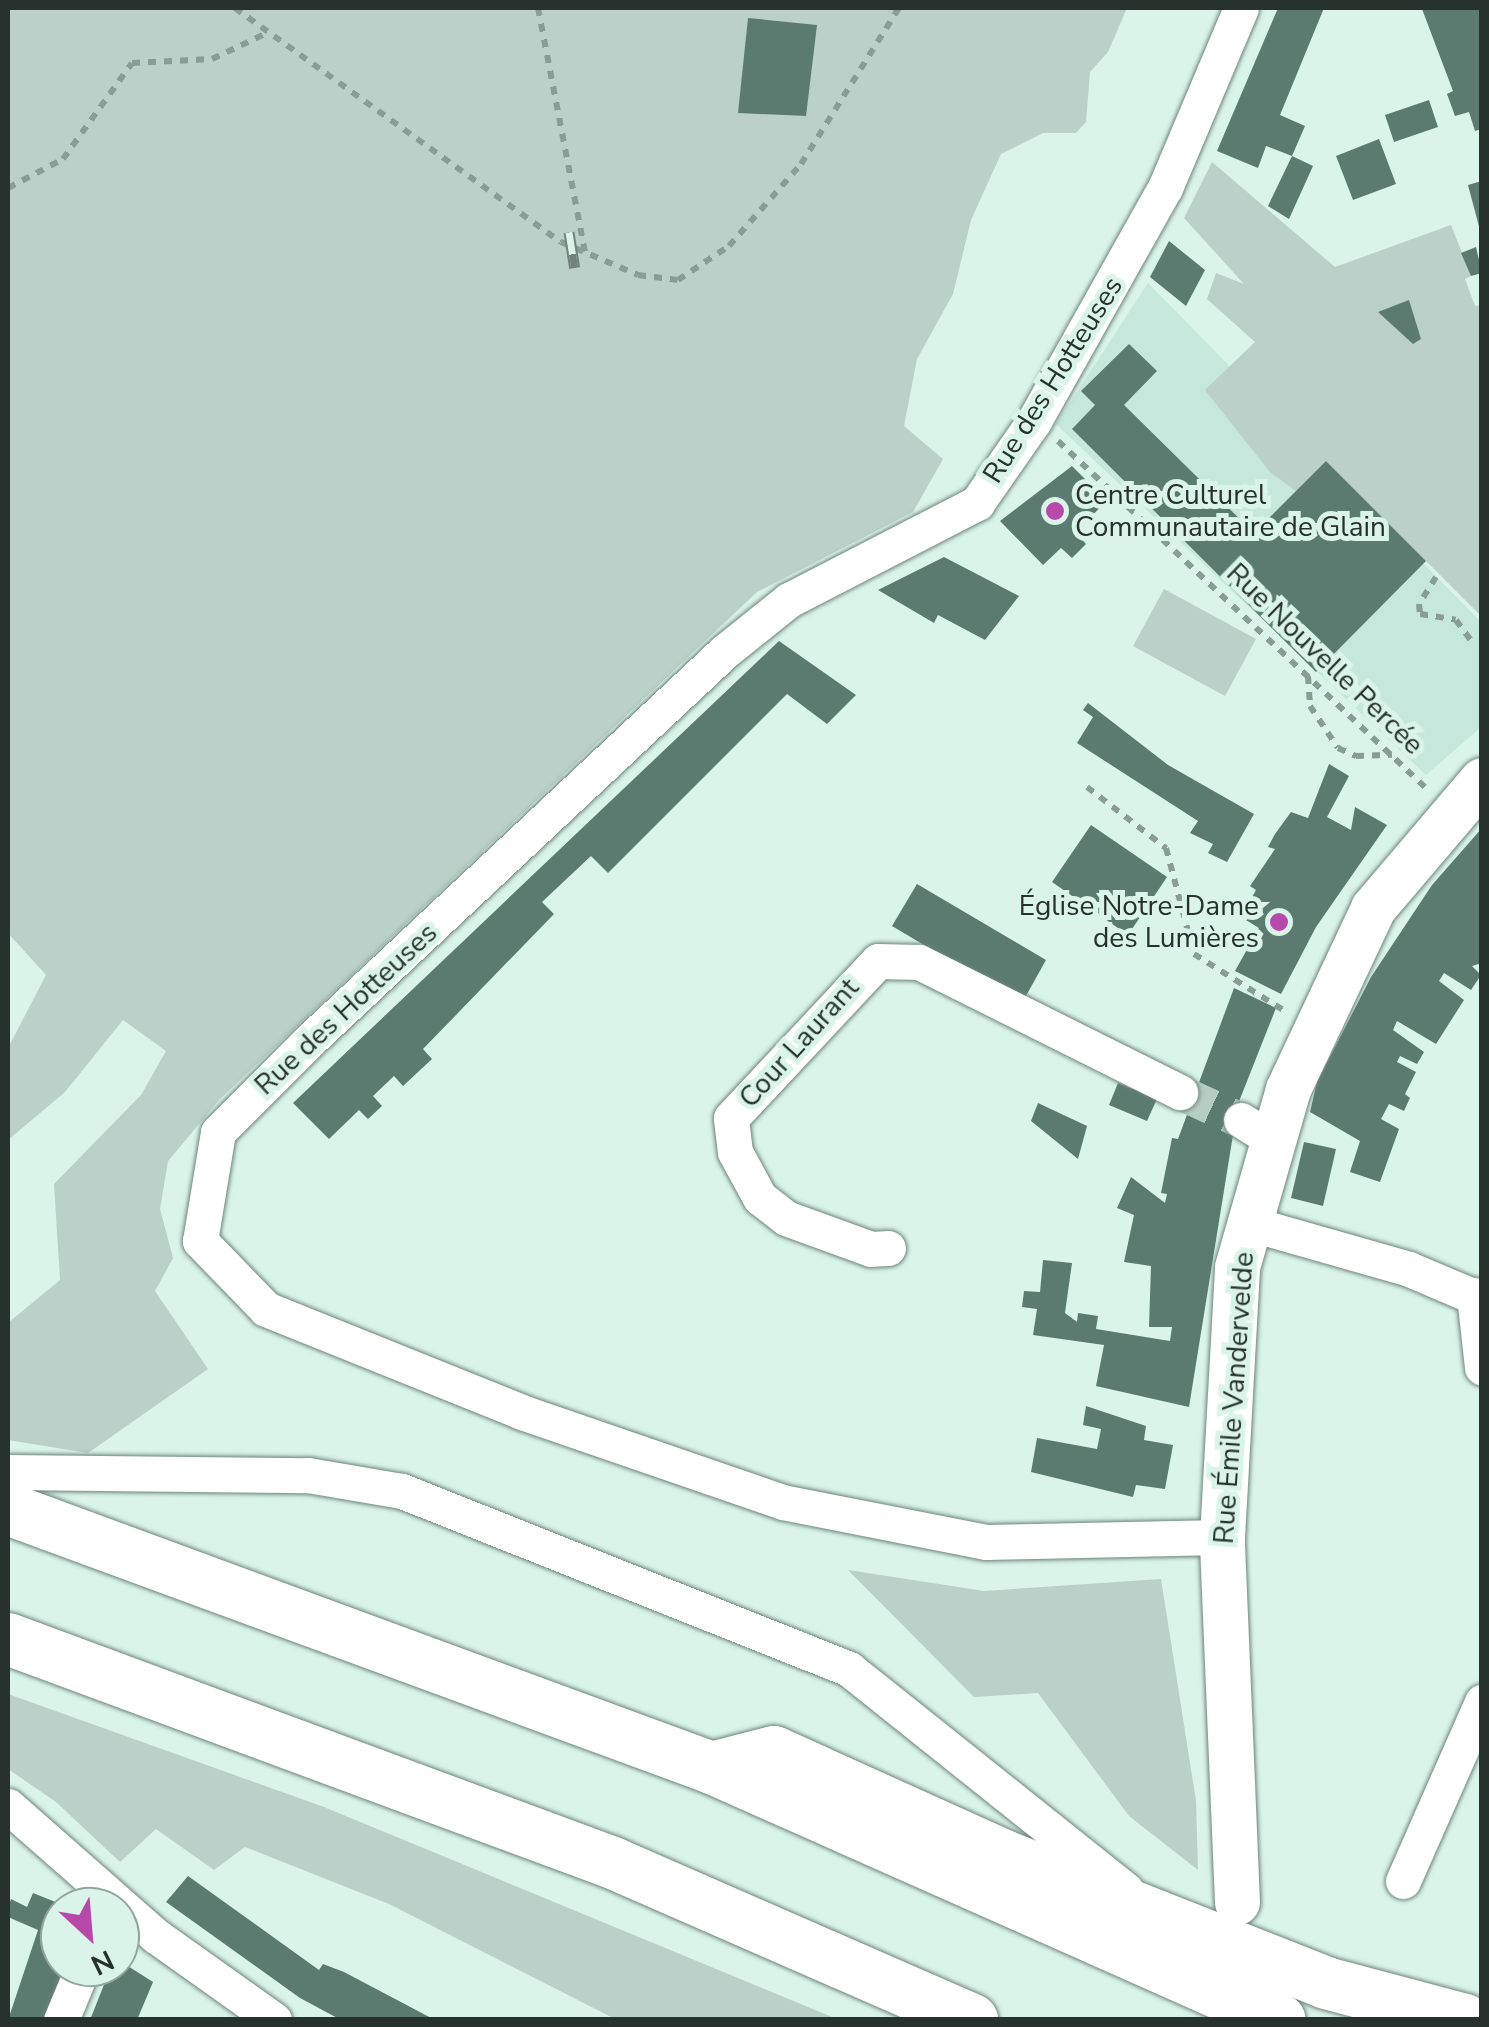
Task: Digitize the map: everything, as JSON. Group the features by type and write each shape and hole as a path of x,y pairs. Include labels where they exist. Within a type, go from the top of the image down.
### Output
{"highway":[{"path":"8,1509 712,1768 1280,2020"},
{"path":"8,1639 613,1864 972,2020"},
{"path":"712,1768 774,1752 1004,1856 1326,1983 1465,2020"}],"main road":[{"name":"Rue Émile Vandervelde","path":"1237,1902 1222,1537 1237,1267 1248,1223 1256,1129 1317,1028 1373,908 1450,812 1482,780"}],"street":[{"name":"Rue des Hotteuses","path":"1222,1537 986,1542 783,1502 476,1394 266,1309 200,1241 218,1132 297,1053 724,652 789,600 977,503 1034,421 1165,188 1241,8"},
{"name":"Cour Laurant","path":"888,1248 872,1249 786,1218 760,1198 735,1152 732,1118 878,961 919,962 1180,1092"},
{"path":"1248,1223 1409,1269 1478,1298 1482,1368"},
{"path":"8,1472 308,1475 402,1490 849,1669 1158,1916"},
{"path":"1403,1881 1482,1702"},
{"path":"8,1806 99,1887"},
{"path":"140,1921 274,2020"},
{"path":"61,2020 75,1987"}],"path":[{"path":"235,8 561,242 638,275 678,280 729,246 801,164 898,8"},
{"path":"538,8 586,252"},
{"path":"8,188 63,158 132,63 212,59 269,32"},
{"name":"Rue Nouvelle Percée","path":"1034,421 1450,812"},
{"path":"1436,577 1418,604 1420,614 1456,620 1472,642"},
{"path":"1308,676 1310,706 1338,748 1356,756 1393,755"},
{"path":"1087,787 1166,848 1194,954 1239,988 1317,1028"}],"shaded area":[{"path":"8,8 1127,8 1108,52 1090,72 1086,122 1076,133 1043,133 1001,154 971,220 953,294 917,359 904,426 943,459 913,512 757,592 220,1099 168,1161 160,1209 173,1258 155,1291 208,1369 88,1453 8,1440 8,1323 60,1280 54,1184 141,1095 166,1051 123,1020 65,1092 8,1140 8,1048 46,975 8,933"},
{"path":"1212,162 1335,267 1451,225 1471,276 1465,279 1475,306 1481,305 1481,616 1326,461 1296,491 1270,472 1205,390 1255,342 1207,299 1216,273 1244,284 1184,218"},
{"path":"1148,283 1481,622 1481,727 1426,775 1056,424"},
{"path":"1164,589 1256,639 1225,696 1133,646"},
{"path":"848,1570 984,1591 1161,1579 1196,1801 1198,1870 1129,1816 1038,1693 974,1697"},
{"path":"8,1694 324,1807 837,2019 615,2019 389,1904 245,1847 214,1870 156,1829 120,1862 56,1802 8,1769"}],"building":[{"path":"1278,8 1324,8 1280,115 1305,126 1292,156 1266,146 1258,168 1217,151"},
{"path":"1482,8 1482,129 1475,131 1469,112 1455,116 1447,94 1453,91 1422,9"},
{"path":"748,18 817,25 806,116 738,113"},
{"path":"1429,100 1438,127 1394,142 1385,115"},
{"path":"1379,139 1396,184 1353,200 1336,156"},
{"path":"1292,156 1313,166 1289,219 1268,206"},
{"path":"1482,181 1482,234 1481,234 1468,185"},
{"path":"1169,241 1205,270 1186,306 1150,277"},
{"path":"1476,247 1482,273 1471,276 1461,253"},
{"path":"1409,300 1421,339 1413,344 1378,312"},
{"path":"1129,344 1157,371 1124,405 1254,533 1326,461 1426,561 1316,672 1072,429 1095,405 1081,391"},
{"name":"Centre Culturel Communautaire de Glain","path":"1072,466 1107,501 1075,532 1086,544 1072,558 1061,548 1043,565 1000,521"},
{"path":"944,557 1019,596 985,640 938,615 934,623 878,590"},
{"path":"779,641 856,695 827,724 787,694 608,873 591,856 542,902 554,914 423,1049 432,1059 403,1086 394,1076 373,1096 382,1106 368,1119 359,1110 329,1139 293,1103"},
{"path":"1088,703 1168,765 1254,814 1227,862 1208,853 1213,844 1190,833 1198,821 1077,743 1093,717 1083,710"},
{"path":"1329,764 1349,776 1327,817 1351,830 1355,807 1387,825 1316,927 1281,994 1235,971 1259,928 1241,917 1256,890 1250,886 1275,849 1268,847 1275,834 1291,812 1308,818"},
{"path":"1091,825 1167,877 1128,935 1052,882"},
{"path":"1482,828 1482,963 1472,966 1481,975 1471,990 1444,973 1439,981 1464,1000 1436,1044 1397,1021 1393,1030 1424,1052 1417,1064 1400,1056 1397,1062 1416,1072 1405,1094 1410,1098 1404,1111 1389,1104 1381,1119 1399,1129 1380,1182 1350,1172 1360,1141 1310,1112 1317,1082 1371,977 1432,885"},
{"path":"917,884 1046,960 1022,1003 892,926"},
{"path":"1234,988 1276,1008 1238,1104 1189,1407 1096,1386 1104,1345 1033,1335 1037,1309 1022,1307 1024,1291 1040,1292 1043,1260 1072,1263 1065,1313 1077,1322 1078,1313 1098,1316 1096,1329 1170,1341 1172,1327 1149,1327 1151,1266 1124,1262 1134,1215 1117,1208 1131,1177 1165,1203 1167,1194 1161,1193 1172,1138 1178,1139"},
{"path":"1118,1083 1157,1099 1147,1121 1109,1105"},
{"path":"1038,1103 1087,1126 1078,1159 1031,1121"},
{"path":"1304,1142 1336,1149 1323,1206 1291,1198"},
{"path":"1086,1406 1146,1426 1144,1440 1173,1445 1165,1489 1136,1485 1133,1497 1031,1472 1037,1438 1097,1449 1101,1429 1083,1425"},
{"path":"188,1876 319,1970 323,1964 344,1972 435,2020 341,2020 300,1998 166,1902"},
{"path":"33,1893 40,1896 40,1987 60,1987 46,2020 8,2020 38,1930 8,1917 8,1907 11,1899 27,1907"},
{"path":"140,1974 153,1982 137,2020 90,2020 103,1987 140,1987"}],"tunnel":[{"path":"1180,1092 1241,1120"}],"railway":[{"path":"569,232 575,268"}],"place":[{"name":"Centre Culturel Communautaire de Glain","path":"1055,511"},
{"name":"Église Notre-Dame des Lumières","path":"1279,922"}]}
